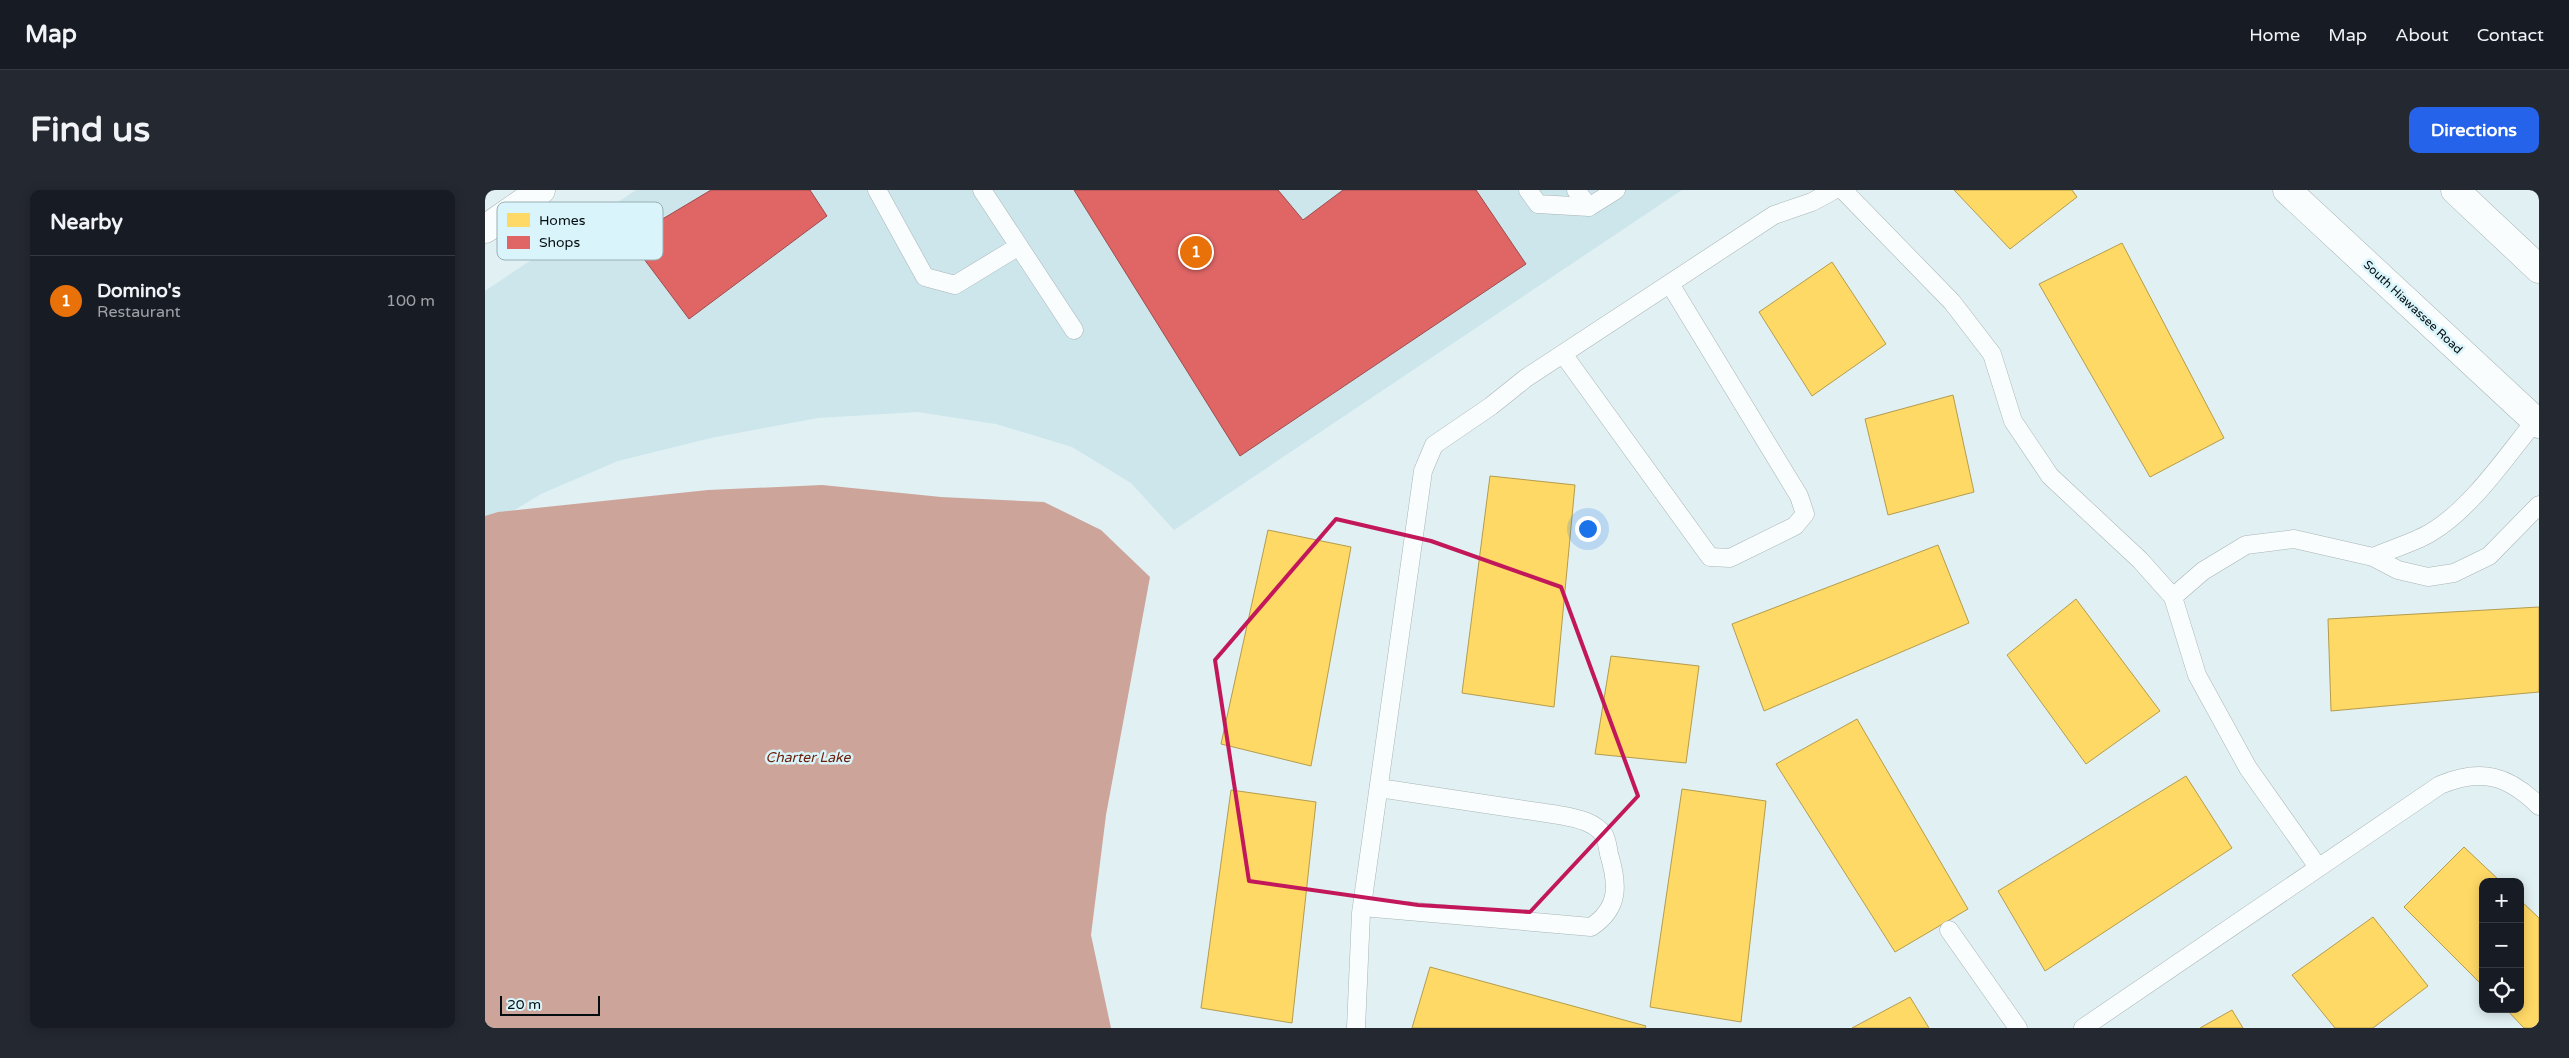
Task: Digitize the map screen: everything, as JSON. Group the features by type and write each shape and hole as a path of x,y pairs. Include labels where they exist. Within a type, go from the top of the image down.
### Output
{"street":[{"path":"524,202 541,190"},
{"name":"South Hiawassee Road","path":"2287,190 2537,422"},
{"path":"2455,190 2539,269"},
{"path":"485,229 497,221"}],"lane":[{"path":"877,190 925,277 955,285 1019,246"},
{"path":"982,190 1074,330"},
{"path":"1528,190 1538,204 1589,207 1616,190"},
{"path":"1576,190 1589,207"},
{"path":"1357,1028 1362,908 1423,471 1434,446 1563,354 1774,215 1812,202 1834,190"},
{"path":"1843,190 1953,302 1992,354 2013,421 2050,476 2140,560 2173,597 2197,675 2248,768 2318,868"},
{"path":"1563,354 1710,557 1729,558 1795,526 1805,514 1799,496 1670,284"},
{"path":"2373,557 2430,533 2447,520 2487,480 2537,422"},
{"path":"2173,597 2203,571 2246,544 2295,539 2373,557 2398,570 2428,577 2454,573 2489,556 2539,505"},
{"path":"2083,1028 2440,785 2461,777 2498,777 2525,792 2539,806"},
{"path":"1362,908 1591,927 1600,921 1615,896 1617,880 1604,836 1588,821 1559,814 1379,788"},
{"path":"1949,930 2018,1028"}],"highlighted area":[{"path":"1336,519 1431,541 1561,587 1638,796 1530,912 1418,905 1249,881 1215,660"}],"shaded area":[{"path":"636,190 1682,190 1174,530 1131,483 1072,447 996,424 918,412 818,418 711,438 618,461 541,494 485,528 485,291 531,260 663,260 663,202 618,202"}],"water":[{"name":"Charter Lake","path":"822,485 941,497 1044,502 1101,530 1150,577 1106,815 1091,935 1111,1028 485,1028 485,516 498,512 708,490"}],"building: Homes":[{"path":"1954,190 2072,190 2077,197 2010,249"},
{"path":"2122,243 2224,438 2150,477 2039,284"},
{"path":"1832,262 1886,344 1812,396 1759,312"},
{"path":"1953,395 1974,492 1888,515 1865,419"},
{"path":"1490,476 1575,485 1554,707 1462,693"},
{"path":"1268,530 1351,547 1311,766 1221,744"},
{"path":"1938,545 1969,623 1764,711 1732,624"},
{"path":"2076,599 2160,711 2086,764 2007,655"},
{"path":"2539,607 2539,692 2331,711 2328,619"},
{"path":"1611,656 1699,666 1686,763 1595,754"},
{"path":"1857,719 1968,909 1895,952 1776,764"},
{"path":"2186,776 2232,848 2045,971 1998,891"},
{"path":"1682,789 1766,801 1741,1022 1650,1007"},
{"path":"1231,790 1316,802 1292,1023 1201,1008"},
{"path":"2464,847 2497,878 2479,878 2479,982 2404,907"},
{"path":"2524,904 2539,918 2539,1028 2524,1028 2510,1013 2524,1013"},
{"path":"2373,917 2428,986 2373,1028 2335,1028 2292,975"},
{"path":"1430,967 1646,1026 1645,1028 1412,1028"},
{"path":"1910,997 1929,1028 1852,1028"},
{"path":"2232,1010 2243,1028 2200,1028"}],"building: Shops":[{"path":"711,190 810,190 827,216 689,319 645,260 663,260 663,219"},
{"path":"1074,190 1278,190 1303,220 1343,190 1476,190 1526,264 1240,456"}],"place":[{"name":"Domino's","path":"1196,252"}]}
